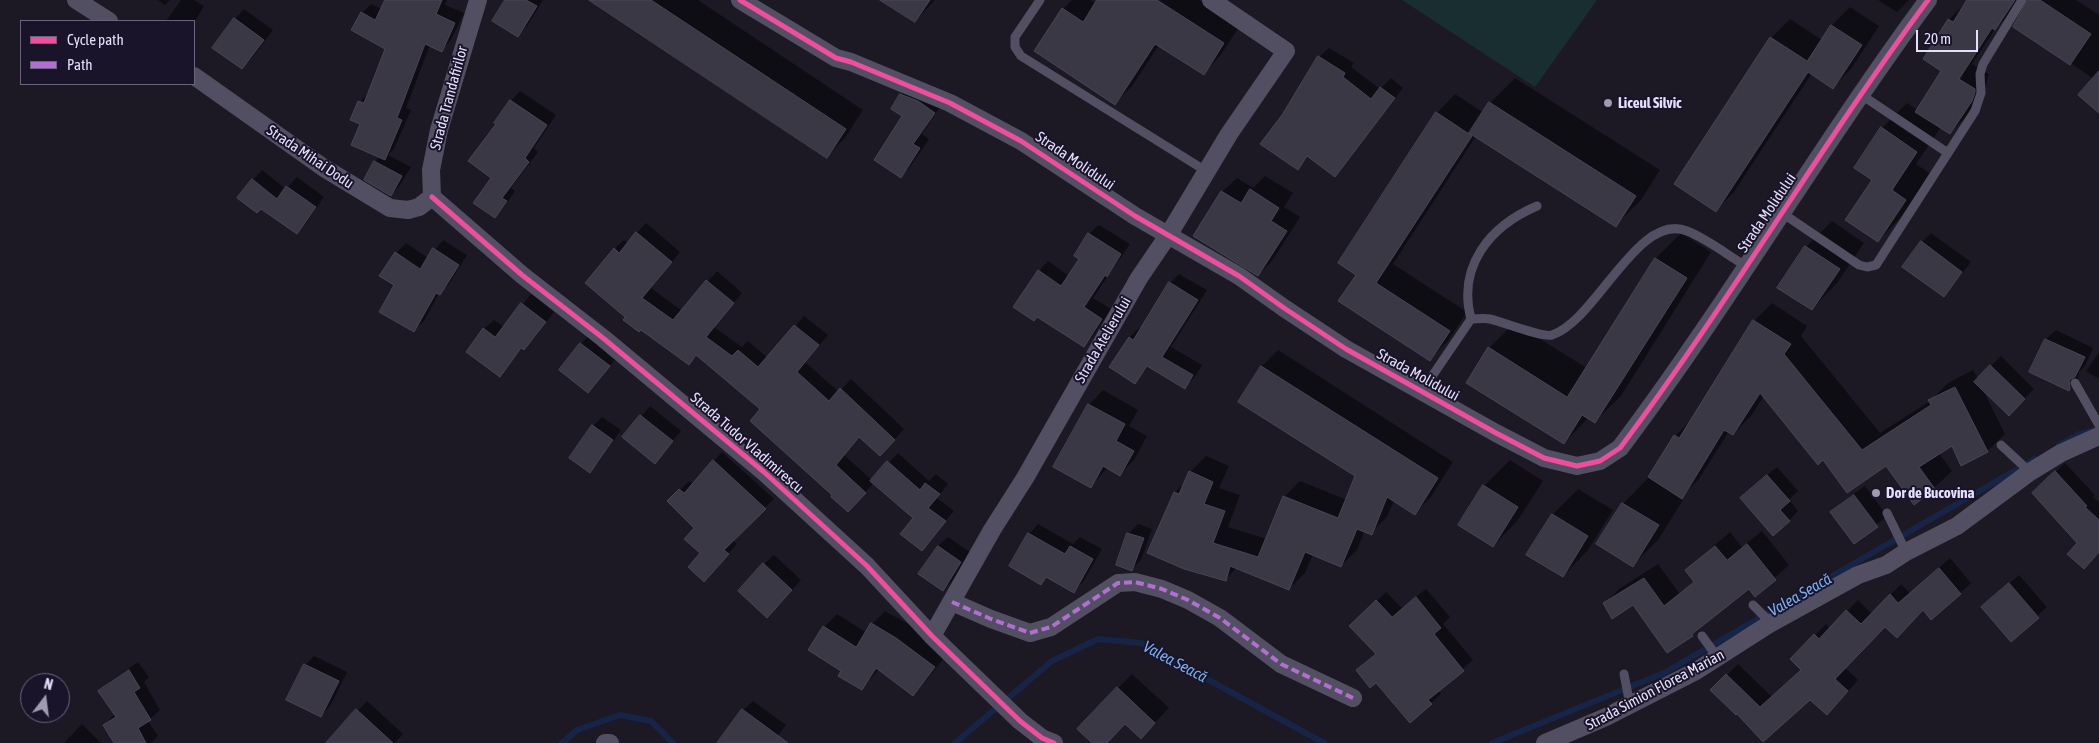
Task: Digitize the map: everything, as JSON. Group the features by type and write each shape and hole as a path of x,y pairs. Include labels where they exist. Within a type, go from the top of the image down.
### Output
{"street":[{"path":"76,0 107,20"},
{"name":"Strada Trandafirilor","path":"432,197 431,170 439,130 478,0"},
{"name":"Strada Molidului","path":"740,0 836,58 852,62 950,103 1021,141 1135,216 1239,276 1346,349 1544,458 1577,466 1600,462 1620,448 1724,302 1860,94 1928,0"},
{"name":"Strada Atelierului","path":"932,636 1138,278 1169,234 1206,171 1286,51 1211,0"},
{"name":"Strada Mihai Dodu","path":"195,77 324,168 390,208 408,210 419,207 432,197"},
{"name":"Strada Tudor Vladimirescu","path":"432,197 522,275 603,338 764,472 868,566 932,636 974,678 1044,741"},
{"name":"Strada Simion Florea Marian","path":"1545,743 1606,718 1629,700 1718,658 1771,623 1858,574 1886,565 1904,547 1957,526 2030,472 2098,427"},
{"path":"952,602 1030,633 1051,627 1118,583 1134,582 1144,584 1188,600 1220,618 1281,664 1353,698"},
{"path":"605,743 610,743"}],"lane":[{"path":"1040,0 1015,37 1015,47 1021,56 1206,171"},
{"path":"1782,213 1859,265 1867,267 1876,265 1975,110 1981,93 1980,74 1985,58 2022,0"},
{"path":"1860,94 1948,153"},
{"path":"1471,319 1466,303 1469,279 1476,256 1503,224 1537,206"},
{"path":"1471,319 1488,319 1503,322 1540,335 1550,336 1561,331 1580,316 1624,263 1656,233 1672,228 1687,231 1746,266"},
{"path":"1422,392 1471,319"},
{"path":"2075,383 2098,427"},
{"path":"2001,444 2030,472"},
{"path":"1887,513 1904,547"},
{"path":"1753,605 1771,623"},
{"path":"1702,636 1718,658"},
{"path":"1624,674 1629,700"}],"green space":[{"path":"1402,0 1597,0 1535,87"}],"building":[{"path":"385,0 442,0 436,14 455,23 442,52 425,44 397,118 402,120 385,160 351,145 360,124 350,120 358,101 364,103 385,49 351,30 361,12 375,20"},
{"path":"505,0 526,0 537,6 518,37 492,21"},
{"path":"589,0 651,0 846,129 827,158"},
{"path":"880,0 930,0 915,22"},
{"path":"1097,0 1157,0 1224,43 1204,75 1155,44 1115,105 1034,51 1062,8 1083,22"},
{"path":"1967,0 2015,0 1995,30 1992,28 1959,79 1975,89 1975,92 1972,101 1950,134 1915,112 1941,71 1923,59 1948,19 1953,22"},
{"path":"2028,0 2040,0 2091,34 2070,65 2013,27"},
{"path":"234,18 264,40 242,69 212,48"},
{"path":"1831,25 1862,45 1833,89 1808,72 1716,212 1674,184 1770,37 1807,61"},
{"path":"1318,56 1345,73 1343,77 1371,99 1380,87 1395,98 1335,177 1307,156 1298,170 1260,144 1282,115"},
{"path":"2099,71 2099,113 2078,95"},
{"path":"900,94 918,101 935,113 913,144 920,148 901,178 874,160 902,116 891,109"},
{"path":"510,100 547,125 525,158 529,162 502,198 507,201 495,218 473,203 491,178 468,161 496,124 494,123"},
{"path":"1489,102 1636,196 1616,227 1469,133"},
{"path":"1436,112 1472,136 1376,283 1450,331 1430,361 1338,301 1356,275 1338,263"},
{"path":"1881,127 1917,152 1892,190 1906,200 1878,242 1845,220 1872,180 1854,168"},
{"path":"374,161 402,176 391,196 364,180"},
{"path":"252,179 277,199 286,186 316,207 297,234 261,209 257,213 237,198"},
{"path":"1250,189 1279,208 1271,221 1287,231 1258,276 1193,236 1221,191 1241,203"},
{"path":"636,232 672,262 642,298 673,320 706,280 734,303 706,337 732,356 738,350 758,367 794,325 819,345 797,372 829,401 840,388 895,440 880,456 859,437 836,465 866,493 848,512 831,497 832,495 750,421 760,409 696,355 689,365 641,330 639,332 623,320 625,317 585,283 614,248 619,253"},
{"path":"1088,233 1121,254 1107,277 1105,275 1084,307 1102,319 1084,347 1037,317 1034,321 1013,307 1038,270 1061,286 1079,259 1074,256"},
{"path":"1921,241 1962,272 1944,297 1902,267"},
{"path":"1805,246 1840,269 1812,310 1777,288"},
{"path":"433,248 459,265 440,295 436,293 414,332 379,312 394,285 379,276 395,252 420,269"},
{"path":"1655,258 1687,278 1595,423 1582,415 1564,444 1466,383 1488,347 1567,397"},
{"path":"1169,282 1198,300 1162,357 1193,375 1185,389 1147,366 1135,384 1109,367 1129,337 1133,340"},
{"path":"521,303 546,322 524,350 521,348 500,377 466,352 483,328 495,337"},
{"path":"1753,320 1791,344 1784,354 1862,450 1931,405 1928,400 1955,387 1988,452 1961,466 1952,446 1919,467 1935,489 1914,505 1886,466 1847,493 1823,460 1818,465 1760,393 1733,435 1724,430 1682,499 1648,477 1674,435 1679,438"},
{"path":"2045,339 2085,357 2075,377 2069,380 2069,391 2029,372"},
{"path":"580,343 610,366 588,393 559,370"},
{"path":"1990,365 2025,399 2009,416 1974,382"},
{"path":"1261,366 1438,478 1415,515 1387,497 1372,535 1357,529 1341,567 1305,552 1289,590 1230,566 1226,581 1184,569 1147,553 1174,492 1179,494 1189,471 1213,482 1204,504 1225,511 1213,543 1258,557 1283,496 1338,518 1355,476 1238,402"},
{"path":"1088,404 1125,424 1116,441 1134,451 1120,476 1103,466 1091,488 1053,467"},
{"path":"640,415 673,441 655,464 622,437"},
{"path":"592,425 613,440 590,473 569,458"},
{"path":"713,460 766,509 724,550 729,554 704,582 688,567 700,553 684,539 694,528 667,501 679,489 684,493"},
{"path":"887,461 920,490 925,483 940,494 928,508 946,521 922,551 900,534 913,518 870,481"},
{"path":"2055,471 2087,506 2085,507 2099,520 2099,552 2084,569 2067,554 2077,543 2032,493"},
{"path":"1767,475 1790,501 1780,510 1790,521 1773,536 1740,498"},
{"path":"1483,485 1518,507 1493,547 1458,525"},
{"path":"1854,495 1878,527 1854,544 1830,512"},
{"path":"1622,503 1659,525 1633,567 1596,544"},
{"path":"1552,514 1588,536 1563,577 1526,555"},
{"path":"1028,533 1065,554 1070,546 1093,559 1074,593 1046,577 1041,585 1009,566"},
{"path":"1127,533 1144,538 1132,571 1116,565"},
{"path":"1747,544 1776,580 1755,597 1749,589 1692,634 1693,636 1667,653 1633,605 1612,619 1603,603 1644,578 1664,606 1694,582 1685,570 1715,546 1727,560"},
{"path":"938,546 961,562 943,591 918,574"},
{"path":"763,563 792,590 767,618 738,591"},
{"path":"1939,568 1961,594 1931,620 1923,610 1897,638 1885,627 1835,679 1848,691 1827,715 1810,700 1763,742 1737,714 1710,690 1726,674 1760,707 1801,670 1790,659 1814,634 1819,639 1846,610 1861,624 1890,594 1898,603"},
{"path":"2009,583 2039,618 2011,642 1981,607"},
{"path":"1416,597 1441,628 1434,634 1464,671 1428,700 1432,704 1410,723 1376,683 1370,688 1356,670 1376,654 1349,626 1376,600 1392,617"},
{"path":"871,623 896,638 935,667 913,696 876,668 862,690 838,676 841,671 808,650 823,626 856,647"},
{"path":"304,664 339,681 321,717 286,700"},
{"path":"129,670 140,688 134,692 151,720 138,728 146,743 114,743 103,725 116,717 98,691"},
{"path":"1117,687 1155,723 1141,739 1125,724 1107,743 1092,743 1077,729"},
{"path":"356,709 393,743 326,743"},
{"path":"742,709 788,743 717,743"}],"waterway":[{"name":"Valea Seacă","path":"2059,445 2077,435 2095,430"},
{"name":"Valea Seacă","path":"1492,743 1664,673 2035,459"},
{"name":"Valea Seacă","path":"955,743 1052,661 1098,639 1141,643 1324,743"},
{"name":"Valea Seacă","path":"562,743 577,730 620,715 651,721 673,743"}],"marked path":[{"path":"952,602 1030,633 1051,627 1118,583 1135,582 1162,589 1188,600 1220,618 1281,664 1353,698"}],"cycle path":[{"path":"740,0 836,58 851,62 950,103 1021,141 1135,216 1239,276 1346,349 1544,458 1577,466 1600,461 1620,448 1699,337 1888,55 1928,0"},
{"path":"432,197 522,275 603,338 764,472 867,566 932,636 1020,721 1042,738 1054,743"}],"place":[{"name":"Liceul Silvic","path":"1608,103"},
{"name":"Dor de Bucovina","path":"1876,493"}]}
